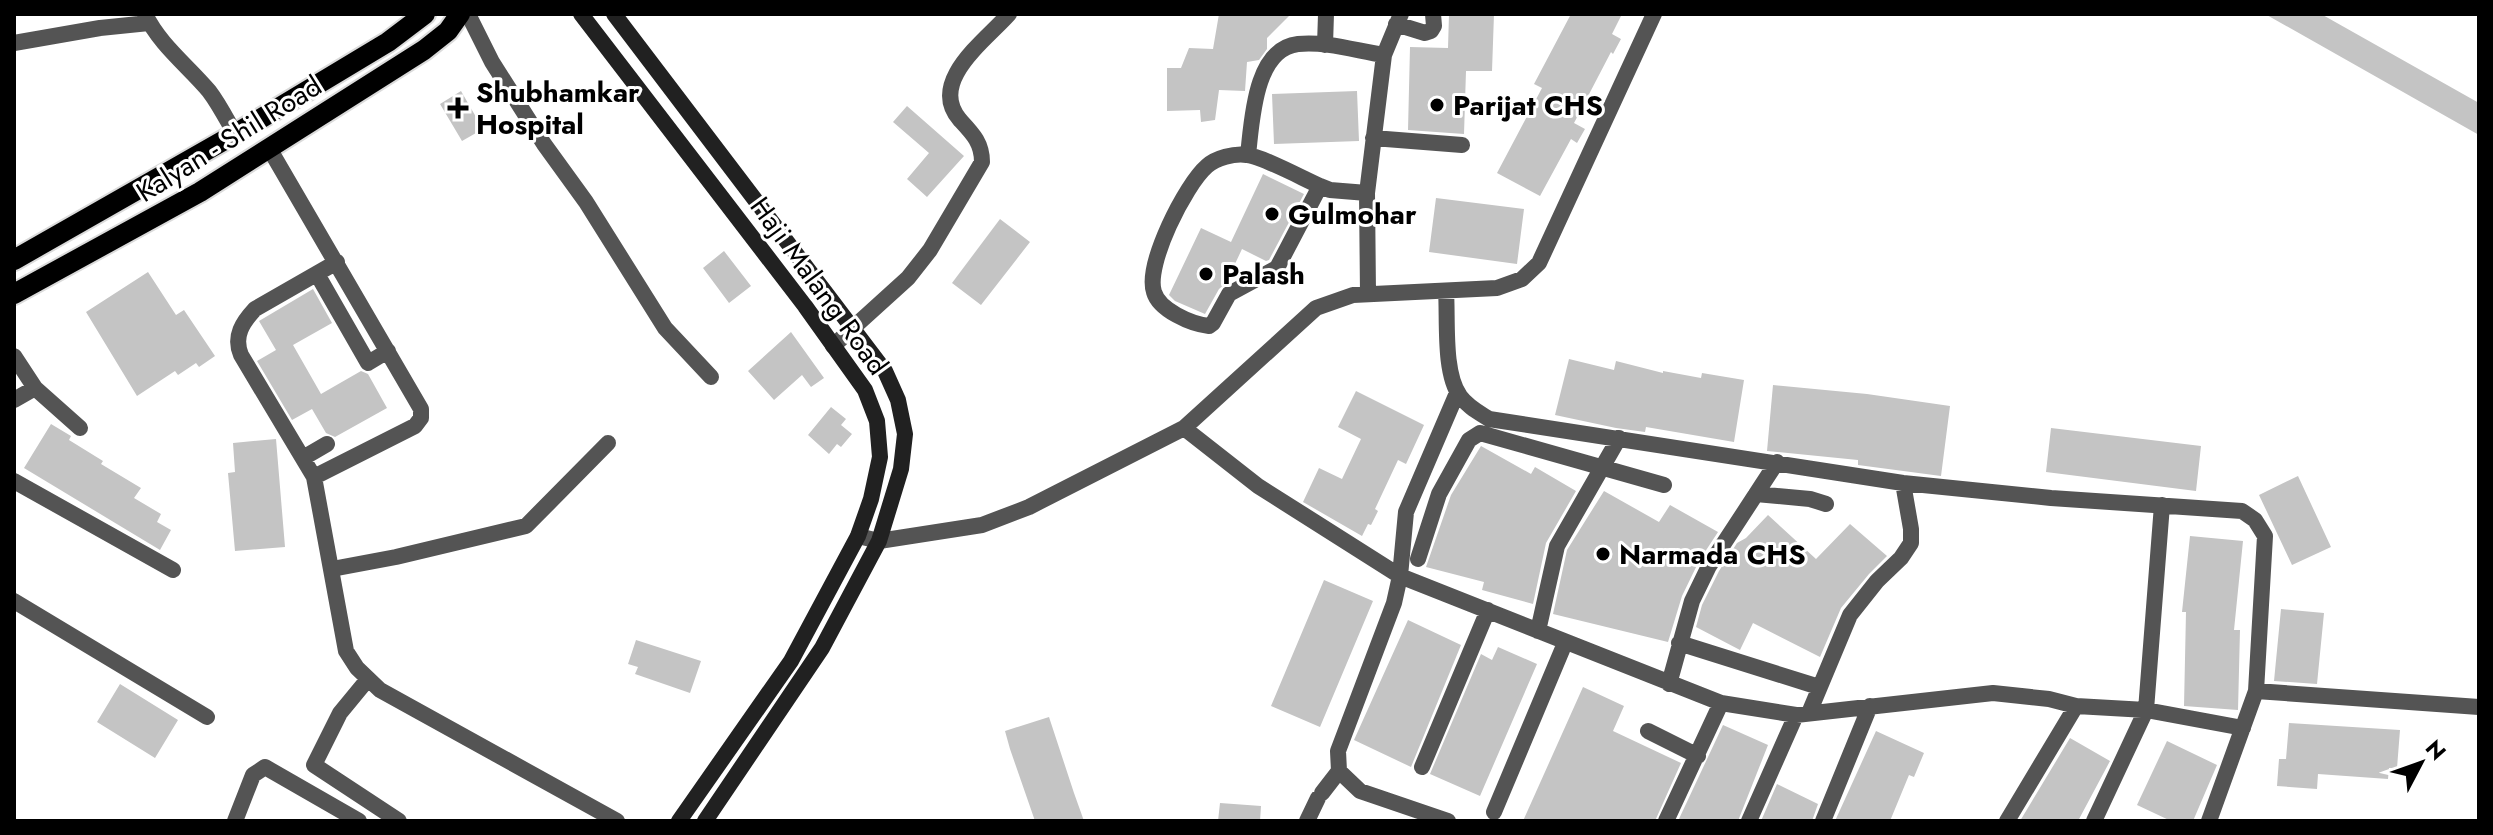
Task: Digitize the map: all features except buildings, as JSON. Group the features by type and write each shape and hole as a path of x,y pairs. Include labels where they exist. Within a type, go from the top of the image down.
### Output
{"main road":[{"name":"Kalyan - Shil Road","path":"14,260 235,134 388,42 425,14"},
{"name":"Kalyan - Shil Road","path":"14,294 148,223 269,148 424,50 448,31 460,14"},
{"name":"Haji Malang Road","path":"581,14 833,346 865,390 877,421 880,457 871,499 858,536 786,667 679,821"},
{"name":"Haji Malang Road","path":"614,14 885,371 898,400 905,434 901,469 879,541 822,648 705,821"}],"street":[{"path":"468,14 492,62 544,144 594,214 665,328 711,377"},
{"path":"833,346 908,278 982,162 982,148 952,110 949,89 955,73 1009,14"},
{"path":"1325,45 1326,14"},
{"path":"1368,294 1367,193 1384,55 1398,19 1425,33 1434,26 1433,14"},
{"path":"858,536 879,541 982,525 1029,507 1184,428 1316,308 1353,295 1497,288 1522,279 1539,263 1654,14"},
{"path":"14,43 147,18 176,57 211,93 235,134"},
{"path":"1248,155 1257,91 1261,78 1279,52 1295,44 1325,45 1384,55"},
{"path":"1373,138 1462,145"},
{"path":"269,148 421,409 421,418 415,426 314,477"},
{"path":"1320,186 1277,268 1229,294 1213,323 1202,325 1160,304 1152,289 1153,268 1181,198 1198,176 1219,158 1248,155 1330,190 1367,193"},
{"path":"337,262 255,309 246,318 238,338 241,355 314,477 346,651 357,668 380,690 608,819"},
{"path":"317,274 368,363 388,351"},
{"path":"1446,291 1449,366 1457,393 1470,407 1489,419 1903,483 2051,498 2242,511 2255,520 2265,536 2256,691 2209,821"},
{"path":"342,318 362,305"},
{"path":"14,356 35,388 80,428"},
{"path":"14,400 35,388"},
{"path":"1307,821 1320,795 1339,771 1338,751 1394,603 1400,576 1406,512 1457,393"},
{"path":"1184,428 1258,486 1400,576 1721,703 1803,714 1993,693 2049,699 2076,706 2146,710 2243,728"},
{"path":"1418,559 1439,494 1469,440 1480,433 1664,485"},
{"path":"1538,631 1557,546 1619,438"},
{"path":"332,569 526,526 608,443"},
{"path":"303,458 327,444"},
{"path":"1669,684 1692,601 1709,566 1777,462"},
{"path":"14,481 173,570"},
{"path":"1749,821 1819,687 1850,615 1911,543 1903,483"},
{"path":"1418,484 1439,494"},
{"path":"1756,494 1810,499 1826,504"},
{"path":"2094,821 2146,710 2162,505"},
{"path":"14,601 207,717"},
{"path":"1422,767 1488,610"},
{"path":"1494,812 1565,643"},
{"path":"1679,643 1819,687"},
{"path":"786,667 801,679"},
{"path":"304,788 340,713 368,679"},
{"path":"2256,691 2416,700 2479,707"},
{"path":"1666,821 1721,703"},
{"path":"1823,821 1870,706"},
{"path":"2007,821 2076,706"},
{"path":"1648,731 1698,756"},
{"path":"314,765 399,821"},
{"path":"235,821 253,775 265,767 359,821"},
{"path":"1339,771 1360,791 1448,821"}],"place":[{"name":"Parijat CHS","path":"1437,105"},
{"name":"Shubhamkar Hospital","path":"458,108"},
{"name":"Gulmohar","path":"1272,214"},
{"name":"Palash","path":"1206,274"},
{"name":"Narmada CHS","path":"1603,554"}]}
